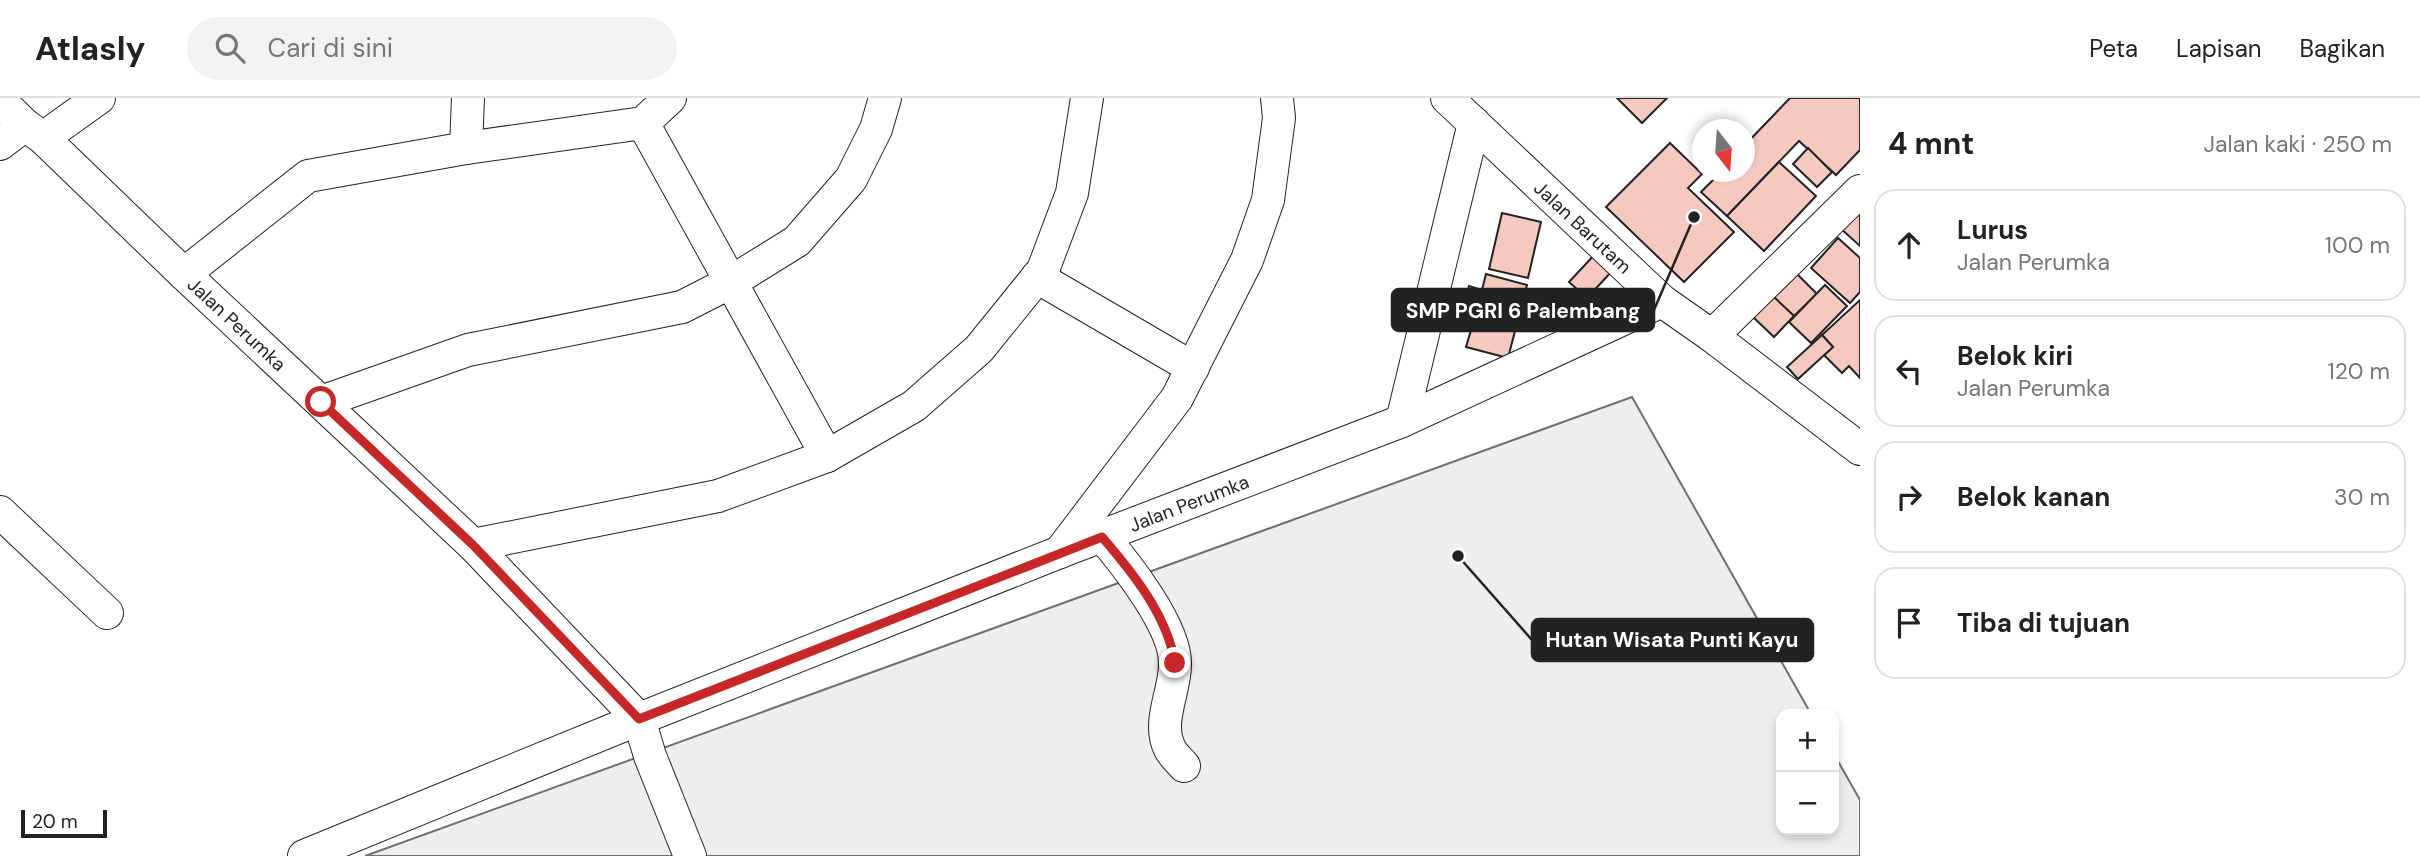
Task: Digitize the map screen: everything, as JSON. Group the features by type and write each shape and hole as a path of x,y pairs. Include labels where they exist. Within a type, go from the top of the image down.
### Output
{"street":[{"path":"0,144 34,132 99,98"},
{"path":"466,148 468,98"},
{"path":"184,274 308,176 466,148 643,123 670,98"},
{"path":"321,402 468,350 682,307 731,282 797,241 851,179 876,129 885,98"},
{"path":"1060,552 1177,398 1247,260 1268,200 1279,118 1277,98"},
{"name":"Jalan Barutam","path":"1447,98 1662,301 1860,449"},
{"path":"473,545 718,496 827,456 914,406 979,348 1043,270 1072,193 1082,99"},
{"name":"Jalan Perumka","path":"0,101 473,545 639,719 1060,552 1402,421 1662,301"},
{"path":"643,123 827,456"},
{"path":"1402,421 1474,123"},
{"path":"1712,336 1860,191"},
{"path":"1037,277 1193,368"},
{"path":"0,512 107,613"},
{"path":"1102,537 1123,561 1166,628 1175,663 1166,721 1167,738 1170,749 1184,766"},
{"path":"304,856 639,719 650,757 690,856"}],"shaded area":[{"path":"1632,397 1808,709 1776,709 1776,835 1839,835 1839,763 1860,800 1860,856 365,856"}],"building":[{"path":"1617,98 1667,98 1642,123"},
{"path":"1790,98 1860,98 1860,150 1836,175 1799,141 1727,216 1701,192 1711,182 1755,182 1755,135"},
{"path":"1670,143 1692,164 1694,182 1688,188 1734,232 1684,282 1606,207"},
{"path":"1808,148 1832,172 1817,187 1793,164"},
{"path":"1779,162 1816,196 1764,251 1727,216"},
{"path":"1860,210 1860,246 1839,227"},
{"path":"1502,213 1541,222 1528,278 1489,269"},
{"path":"1838,238 1860,258 1860,292 1850,303 1811,268"},
{"path":"1595,254 1613,270 1587,298 1569,282"},
{"path":"1793,270 1817,294 1794,316 1770,294"},
{"path":"1486,274 1527,285 1508,358 1466,347 1471,330 1458,327 1469,286 1482,290"},
{"path":"1825,285 1847,306 1811,343 1789,322"},
{"path":"1773,296 1794,316 1774,337 1753,317"},
{"path":"1860,300 1860,378 1849,366 1842,373 1824,355 1833,347 1822,335"},
{"path":"1822,335 1833,347 1798,379 1787,367"}],"place":[{"name":"SMP PGRI 6 Palembang","path":"1694,217"},
{"name":"Hutan Wisata Punti Kayu","path":"1458,556"}],"route":[{"path":"321,402 473,545 639,719 1102,537 1123,561 1166,628 1175,663"}]}
